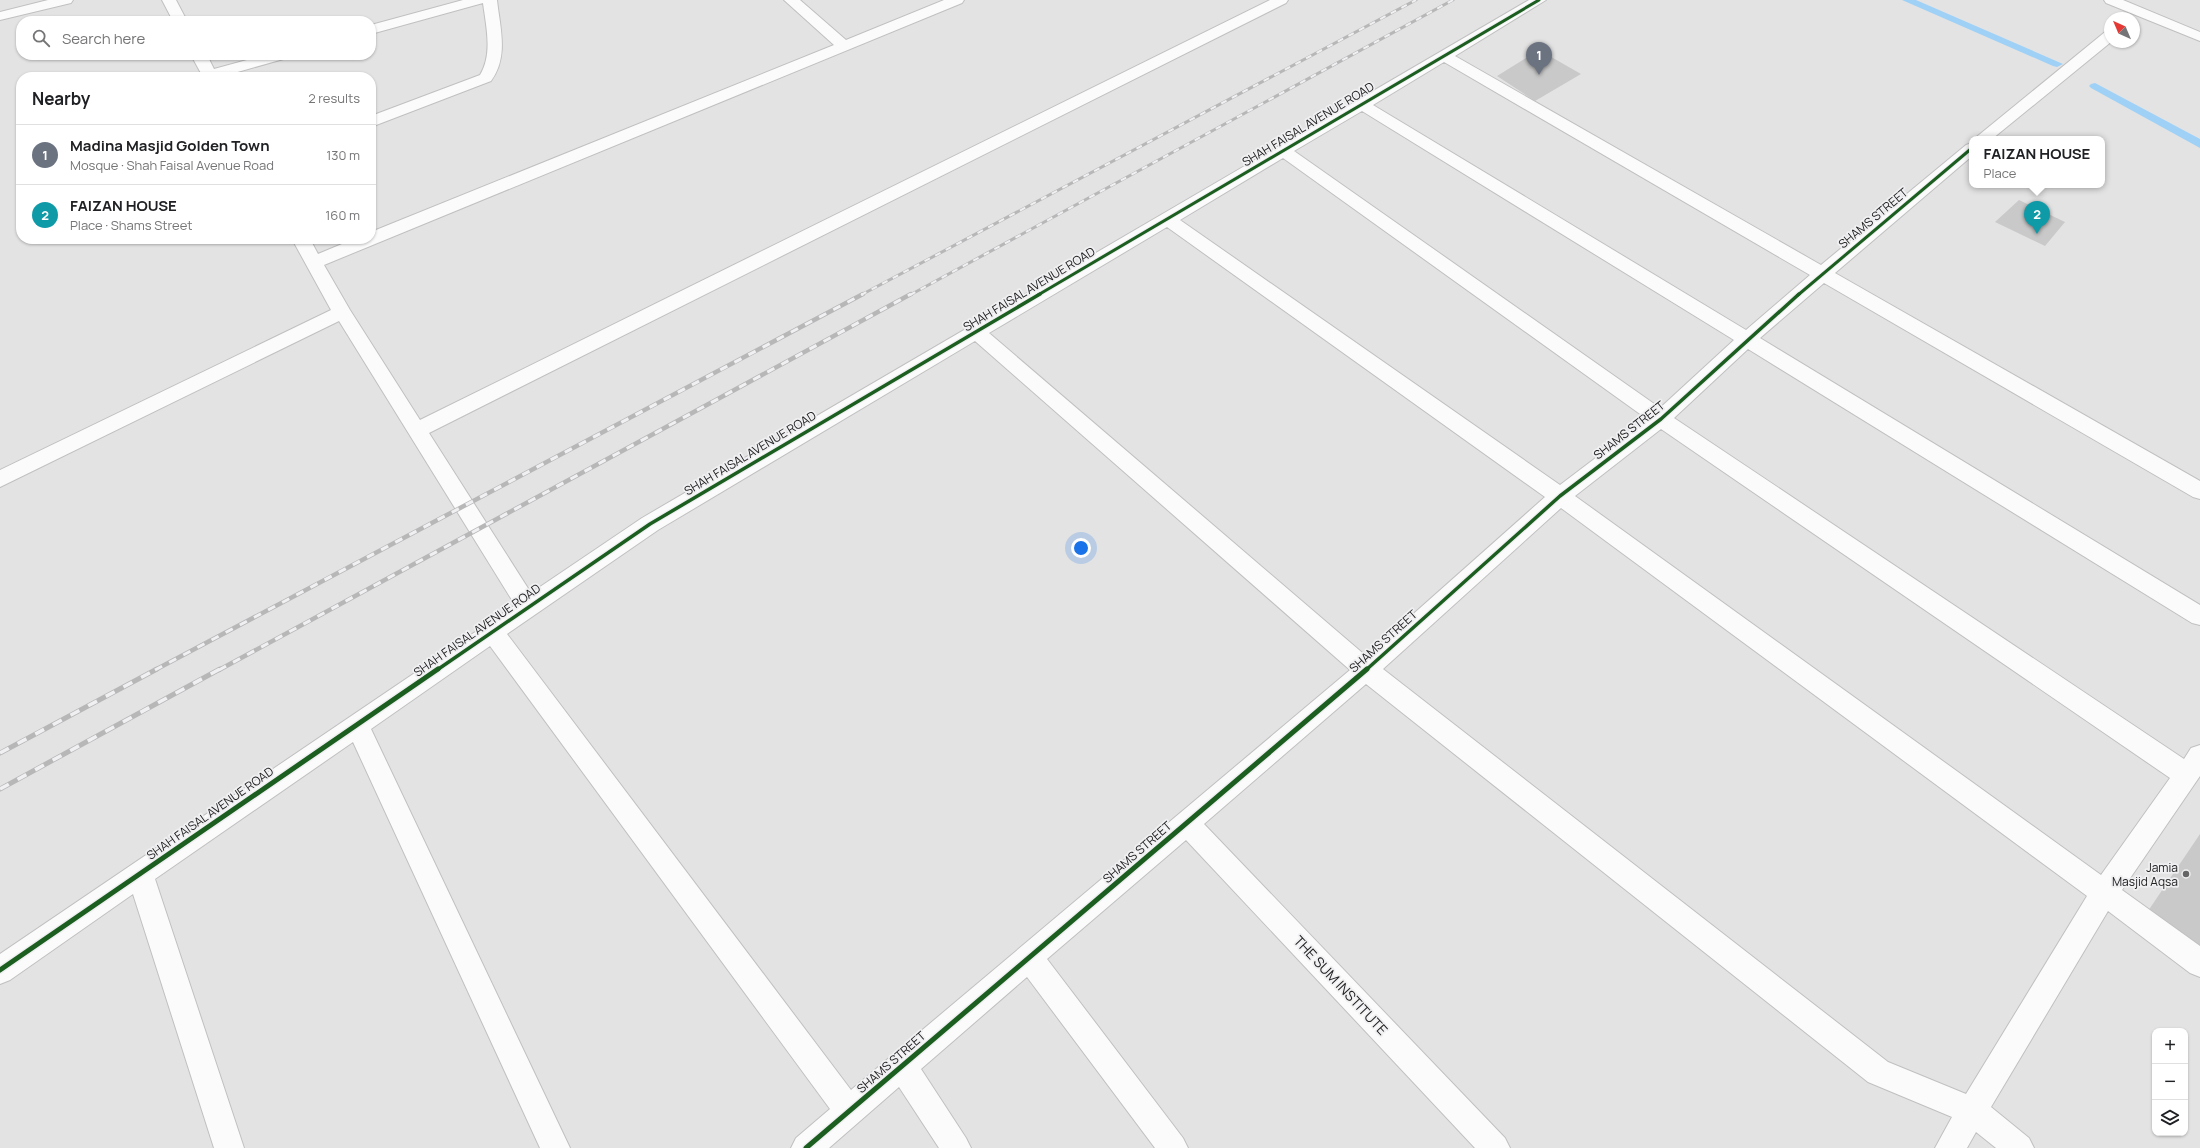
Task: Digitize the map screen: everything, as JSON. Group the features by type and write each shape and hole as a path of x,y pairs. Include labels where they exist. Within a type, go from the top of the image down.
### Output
{"street":[{"path":"0,16 66,0"},
{"path":"169,0 177,16"},
{"path":"376,29 479,0"},
{"path":"376,120 486,78 492,71 495,60 490,0"},
{"path":"791,0 844,46"},
{"path":"376,237 957,0"},
{"path":"416,431 1282,0"},
{"name":"SHAH FAISAL AVENUE ROAD","path":"0,970 650,524 1538,0"},
{"path":"2111,0 2128,12"},
{"path":"2133,12 2147,0"},
{"path":"2140,17 2200,37"},
{"path":"1986,136 2104,40"},
{"path":"1444,56 1821,275 2200,491"},
{"path":"202,60 209,72"},
{"path":"225,72 265,60"},
{"path":"1361,104 2200,616"},
{"path":"1283,151 1661,419 2194,766 2104,893 1950,1148"},
{"name":"SHAMS STREET","path":"806,1148 1366,670 1560,496 1661,419 1746,340 1969,151"},
{"path":"1167,219 1560,496 2200,963"},
{"path":"304,244 342,312 528,607"},
{"path":"314,262 358,244"},
{"path":"0,479 342,312"},
{"path":"976,332 1366,670 1878,1072 1973,1111 2020,1148"},
{"path":"492,632 849,1111"},
{"path":"357,725 555,1148"},
{"name":"THE SUM INSTITUTE","path":"1187,822 1495,1148"},
{"path":"140,874 229,1148"},
{"path":"1029,958 1173,1148"},
{"path":"902,1066 956,1148"}],"building":[{"path":"1539,50 1581,74 1535,101 1497,76"},
{"path":"2019,200 2065,222 2045,246 1995,222"},
{"name":"Jamia Masjid Aqsa","path":"2200,834 2200,950 2146,914"}],"waterway":[{"path":"1907,0 2057,64"},
{"path":"2095,86 2200,144"}],"railway":[{"path":"861,295 1416,0"},
{"path":"910,295 1453,0"},
{"path":"155,670 863,294"},
{"path":"219,670 911,294"},
{"path":"0,753 157,669"},
{"path":"0,789 220,669"}],"cycle path":[{"path":"0,970 650,524 1539,0"},
{"path":"806,1148 1366,670 1560,496 1661,419 1746,340 1969,151"}],"place":[{"name":"Madina Masjid Golden Town","path":"1539,75"},
{"name":"FAIZAN HOUSE","path":"2037,234"},
{"name":"Jamia Masjid Aqsa","path":"2186,874"}]}
